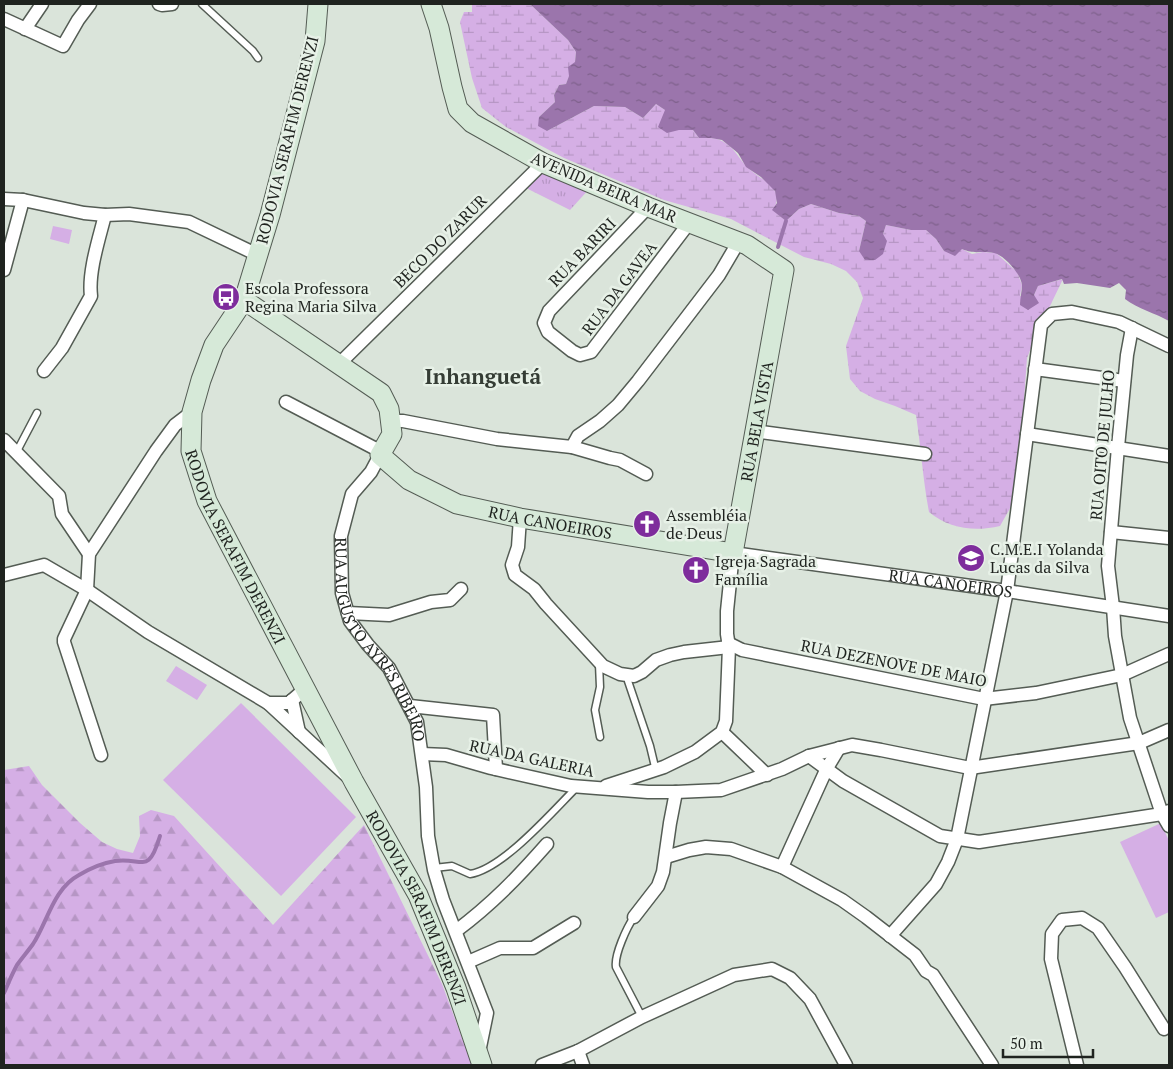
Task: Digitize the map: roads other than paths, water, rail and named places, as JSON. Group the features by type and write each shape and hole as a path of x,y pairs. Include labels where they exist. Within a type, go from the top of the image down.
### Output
{"street":[{"path":"25,29 42,4"},
{"path":"4,19 63,46 90,4"},
{"path":"159,4 172,4"},
{"name":"RODOVIA SERAFIM DERENZI","path":"318,4 315,42 270,215 244,300 214,345 201,380 192,412 191,451 207,501 298,695 329,736 418,895 456,988 480,1060"},
{"name":"AVENIDA BEIRA MAR","path":"431,4 439,28 458,109 472,123 543,163 648,207 743,243 784,270"},
{"name":"BECO DO ZARUR","path":"339,364 543,163"},
{"path":"4,199 22,200 84,214 129,214 189,222 258,255"},
{"path":"4,270 22,200"},
{"name":"RUA BARIRI","path":"593,350 580,355 572,351 548,332 544,323 549,311 648,207"},
{"path":"44,371 62,348 91,296 90,289 105,215"},
{"name":"RUA DA GAVEA","path":"593,350 689,223"},
{"path":"572,447 578,436 600,421 618,405 743,243"},
{"name":"RUA BELA VISTA","path":"722,732 726,722 729,645 727,611 733,553 784,270"},
{"name":"RUA AUGUSTO AYRES RIBEIRO","path":"244,300 382,393 389,409 392,434 371,472 352,494 341,536 342,593 350,621 389,668 417,722 426,787 428,836 434,868 443,900 486,1013 480,1060"},
{"path":"890,936 936,884 948,862 957,839 1007,591 1041,325 1052,314 1072,312 1119,322 1169,346"},
{"name":"RUA OITO DE JULHO","path":"1132,328 1124,381 1108,566 1114,607 1115,636 1130,718 1169,826"},
{"path":"1035,369 1124,381"},
{"name":"RUA CANOEIROS","path":"286,402 376,448 380,455 409,480 457,504 520,518 733,553 1007,591 1169,616"},
{"path":"101,755 64,642 87,590 89,554 156,451 175,425 192,412"},
{"path":"390,421 403,421 497,439 572,447 620,460 646,474"},
{"path":"754,431 925,454"},
{"path":"1027,434 1169,456"},
{"path":"4,440 59,496 62,514 89,554"},
{"path":"520,518 518,547 512,565 515,575 534,589 603,666 620,674 634,676 656,660 670,655 729,645"},
{"path":"1111,532 1169,538"},
{"path":"4,575 44,566 87,590 148,632 268,703 354,782"},
{"path":"348,613 389,615 431,602 450,600 461,589"},
{"name":"RUA DEZENOVE DE MAIO","path":"729,645 742,650 984,700 1036,693 1122,675 1169,654"},
{"path":"268,703 289,703 298,695"},
{"path":"298,695 299,732"},
{"path":"410,706 493,715 496,769"},
{"path":"970,768 1139,743 1169,730"},
{"path":"596,789 656,770 695,752 722,732 767,775"},
{"path":"311,743 329,736"},
{"name":"RUA DA GALERIA","path":"422,754 446,755 496,769 578,786 648,792 721,790 767,775 809,756 852,745 970,768"},
{"path":"782,867 827,768 839,748"},
{"path":"809,756 843,781 940,836 957,839 979,842 1165,812"},
{"path":"634,917 658,886 666,857 670,823 670,792 656,770"},
{"path":"456,931 480,913 512,884 547,844"},
{"path":"666,857 706,847 731,849 782,867 842,900 915,955 926,971 934,975 992,1065"},
{"path":"1077,1065 1051,959 1052,934 1062,920 1082,918 1098,928 1164,1029"},
{"path":"468,962 500,948 533,948 574,923"},
{"path":"542,1065 578,1051 642,1017 734,975 772,969 790,978 810,1000 843,1064"},
{"path":"578,1051 583,1065"}],"lane":[{"path":"202,4 254,51 258,58"},
{"path":"16,453 38,413"},
{"path":"599,662 600,687 595,710 600,737"},
{"path":"628,675 628,681 656,770"},
{"path":"434,868 452,866 470,874 492,865 536,829 578,786"},
{"path":"634,917 628,925 615,961 616,967 642,1017"},
{"path":"618,944 619,953"}],"water":[{"path":"530,4 1169,4 1169,321 1135,306 1125,299 1126,290 1119,283 1110,288 1077,283 1064,284 1062,279 1038,286 1034,295 1039,303 1028,310 1020,305 1022,285 1019,276 1002,257 994,253 971,252 962,249 955,256 944,251 936,239 926,230 911,230 886,225 883,234 887,241 883,254 875,260 865,260 859,251 866,221 859,216 839,213 811,204 799,209 786,221 772,210 777,203 775,191 761,177 746,167 738,153 722,140 699,138 693,130 679,130 667,133 658,127 665,110 656,104 643,118 625,107 594,106 547,131 538,126 539,117 555,102 554,95 559,85 566,84 569,76 568,67 575,62 576,52 568,40"}],"waterway":[{"path":"778,247 786,221"},
{"path":"4,993 17,965 33,944 63,888 79,875 110,862 124,860 144,862 148,860 152,856 160,836"}],"place":[{"name":"Escola Professora Regina Maria Silva","path":"226,297"},
{"name":"Assembléia de Deus","path":"647,524"},
{"name":"C.M.E.I Yolanda Lucas da Silva","path":"971,558"},
{"name":"Igreja Sagrada Família","path":"696,570"}],"district":[{"name":"Inhanguetá","path":"483,377"}]}
